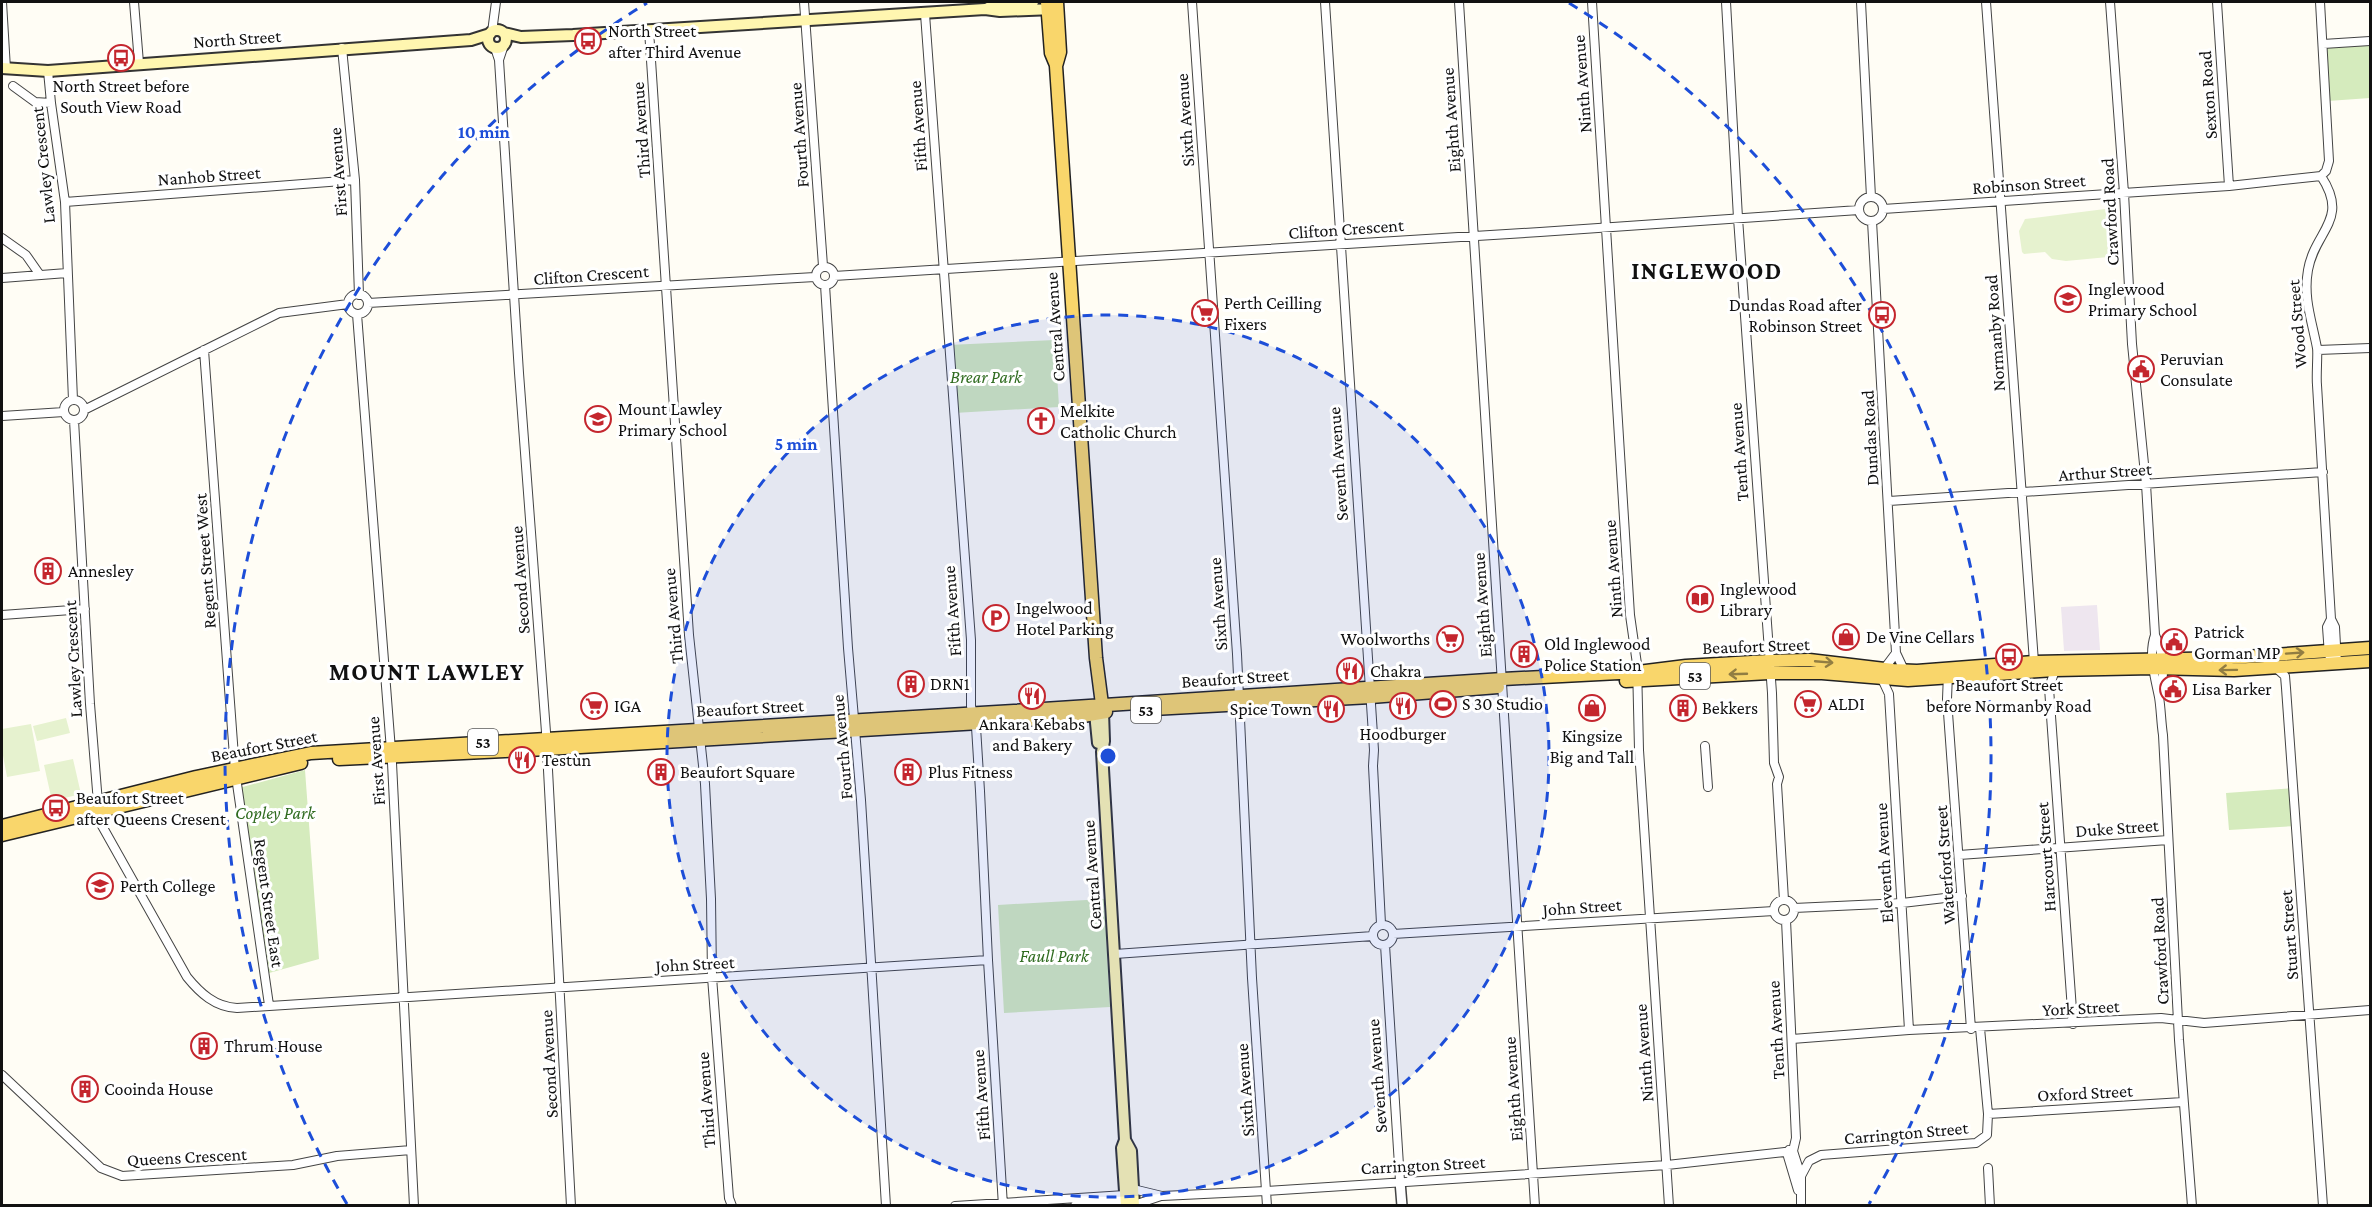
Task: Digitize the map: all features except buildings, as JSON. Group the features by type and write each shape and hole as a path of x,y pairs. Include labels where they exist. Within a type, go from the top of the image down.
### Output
{"main road":[{"name":"North Street","path":"985,9 999,4 1034,2"},
{"name":"North Street","path":"4,69 48,70 342,48 985,9 1000,11 1052,6"},
{"name":"Central Avenue","path":"1052,6 1059,52 1056,66 1096,658 1093,680 1099,709 1097,742 1102,752 1115,954 1125,1140 1122,1148 1130,1201"},
{"name":"Beaufort Street","path":"2037,667 2055,670 2370,648"},
{"name":"Beaufort Street","path":"1901,675 2037,667 2157,664 2234,670 2370,661"},
{"name":"Beaufort Street","path":"2,835 99,813 196,777 235,774 311,753 547,744 1769,667 1822,673 1933,678 1948,673"},
{"name":"Beaufort Street","path":"2,826 99,813"}],"street":[{"path":"2,2 4,69"},
{"path":"134,2 139,63"},
{"name":"Second Avenue","path":"496,2 514,295 547,744 571,1206"},
{"name":"Fourth Avenue","path":"804,2 823,267"},
{"name":"Sixth Avenue","path":"1192,2 1237,654 1267,1206"},
{"name":"Seventh Avenue","path":"1325,2 1370,692 1381,924"},
{"name":"Eighth Avenue","path":"1459,2 1535,1206"},
{"name":"Ninth Avenue","path":"1592,2 1630,615 1638,676 1639,750 1670,1206"},
{"name":"Tenth Avenue","path":"1726,2 1774,763 1779,777 1777,784 1784,900"},
{"path":"1862,2 1871,198"},
{"name":"Normanby Road","path":"1986,2 2037,667"},
{"name":"Crawford Road","path":"2110,2 2132,344 2146,484 2155,636 2152,644 2157,664 2155,686 2159,695 2183,1102 2192,1206"},
{"name":"Sexton Road","path":"2217,2 2229,186"},
{"path":"2320,2 2329,161 2322,176"},
{"name":"Fifth Avenue","path":"925,14 971,640 973,717 980,791 1003,1204"},
{"name":"Third Avenue","path":"650,30 689,635 701,734 711,899 712,977 729,1203"},
{"path":"2323,44 2370,41"},
{"name":"First Avenue","path":"342,48 355,180 359,295"},
{"name":"Lawley Crescent","path":"48,70 64,202 73,400"},
{"path":"13,86 35,102 51,103"},
{"name":"Robinson Street","path":"1883,209 2229,186 2322,176"},
{"name":"Wood Street","path":"2322,176 2332,195 2333,210 2310,262 2307,280 2308,313 2318,350 2316,366 2331,619 2327,627 2333,650 2333,664"},
{"name":"Nanhob Street","path":"64,202 355,180"},
{"path":"1871,198 1879,201 1883,209 1880,217 1872,221 1865,219 1859,210 1862,201 1871,198"},
{"name":"Clifton Crescent","path":"834,276 1859,210"},
{"name":"Dundas Road","path":"1872,221 1896,653 1901,675"},
{"path":"2,238 26,255 40,275"},
{"path":"823,267 831,269 834,276 831,283 825,285 819,283 815,277 817,270 823,267"},
{"path":"2,278 67,273"},
{"name":"Clifton Crescent","path":"368,303 815,277"},
{"name":"Fourth Avenue","path":"825,285 848,648 856,725 886,1206"},
{"path":"359,295 365,297 368,303 364,312 357,314 352,312 348,304 351,297 359,295"},
{"path":"84,410 81,403 73,400 67,402 64,412 67,418 74,420 81,417 84,410 279,313 348,304"},
{"name":"First Avenue","path":"357,314 390,751 414,1206"},
{"path":"2318,350 2370,348"},
{"name":"Regent Street West","path":"204,350 235,774"},
{"path":"2,416 64,412"},
{"name":"Lawley Crescent","path":"74,420 99,813 190,981 204,996 226,1008 404,998"},
{"name":"Arthur Street","path":"1889,501 2323,472"},
{"path":"2,615 85,609"},
{"path":"1883,674 1896,653"},
{"name":"Harcourt Street","path":"2037,667 2049,688"},
{"name":"Stuart Street","path":"2275,667 2285,676 2323,1206"},
{"name":"Harcourt Street","path":"2055,670 2049,688 2073,1023"},
{"name":"Waterford Street","path":"1948,673 1947,699 1971,1029"},
{"name":"Eleventh Avenue","path":"1883,674 1889,694 1909,1030"},
{"path":"1889,694 1901,675"},
{"name":"Waterford Street","path":"1933,678 1943,689 1947,699"},
{"path":"1705,746 1708,787"},
{"name":"Regent Street East","path":"235,774 269,1005"},
{"name":"Duke Street","path":"1959,855 2168,840"},
{"path":"1794,908 1902,903 1962,896"},
{"path":"1784,900 1791,903 1794,908 1792,916 1786,920 1778,918 1774,911 1775,904 1784,900"},
{"name":"John Street","path":"1393,934 1774,911"},
{"name":"Tenth Avenue","path":"1786,920 1796,1138 1790,1152 1801,1201"},
{"path":"1381,924 1390,927 1393,934 1390,942 1385,945 1377,944 1373,936 1374,928 1381,924"},
{"path":"1115,954 1373,936"},
{"name":"Seventh Avenue","path":"1385,945 1402,1206"},
{"name":"John Street","path":"404,998 988,960"},
{"name":"York Street","path":"1792,1039 1909,1030 1971,1029 2161,1018 2204,1023 2370,1010"},
{"path":"1980,1028 1988,1114"},
{"name":"Queens Crescent","path":"3,1079 101,1168 122,1176 293,1165 338,1156 411,1150"},
{"name":"Oxford Street","path":"1988,1114 2183,1102"},
{"name":"Carrington Street","path":"1801,1176 1809,1161 1821,1155 1976,1143 1987,1135 1988,1114"},
{"name":"Tenth Avenue","path":"1790,1152 1801,1176 1801,1201"},
{"name":"Carrington Street","path":"1075,1206 1162,1196 1667,1165 1790,1152"},
{"path":"1988,1168 1990,1206"},
{"name":"Carrington Street","path":"955,1206 1130,1201 1162,1196"}],"shaded area":[{"path":"2097,605 2100,650 2064,651 2061,607"}],"green space":[{"path":"2370,41 2370,98 2328,101 2323,44"},
{"path":"2105,209 2111,211 2112,215 2114,254 2108,257 2066,261 2052,259 2045,252 2024,254 2022,252 2019,231 2025,219"},
{"name":"Brear Park","path":"1055,340 1059,407 954,413 949,345"},
{"path":"66,718 70,733 37,741 33,726"},
{"path":"31,724 40,771 7,777 2,750 2,729"},
{"path":"73,759 81,794 52,801 44,765"},
{"name":"Copley Park","path":"305,770 319,959 262,975 239,788"},
{"path":"2294,788 2296,826 2229,830 2226,793"},
{"name":"Faull Park","path":"1104,899 1110,1007 1004,1013 998,905"}],"place":[{"name":"North Street after Third Avenue","path":"588,41"},
{"name":"North Street before South View Road","path":"121,58"},
{"name":"Inglewood Primary School","path":"2068,299"},
{"name":"Perth Ceilling Fixers","path":"1205,313"},
{"name":"Dundas Road after Robinson Street","path":"1882,315"},
{"name":"Peruvian Consulate","path":"2141,369"},
{"name":"Mount Lawley Primary School","path":"598,419"},
{"name":"Melkite Catholic Church","path":"1041,421"},
{"name":"Annesley","path":"48,571"},
{"name":"Inglewood Library","path":"1700,599"},
{"name":"Ingelwood Hotel Parking","path":"996,618"},
{"name":"De Vine Cellars","path":"1846,637"},
{"name":"Woolworths","path":"1450,639"},
{"name":"Patrick Gorman MP","path":"2174,642"},
{"name":"Old Inglewood Police Station","path":"1524,654"},
{"name":"Beaufort Street before Normanby Road","path":"2009,657"},
{"name":"Chakra","path":"1350,671"},
{"name":"DRN1","path":"911,684"},
{"name":"Lisa Barker","path":"2173,689"},
{"name":"Ankara Kebabs and Bakery","path":"1032,696"},
{"name":"S 30 Studio","path":"1443,704"},
{"name":"ALDI","path":"1808,704"},
{"name":"IGA","path":"594,706"},
{"name":"Hoodburger","path":"1403,706"},
{"name":"Kingsize Big and Tall","path":"1592,708"},
{"name":"Bekkers","path":"1683,708"},
{"name":"Spice Town","path":"1331,709"},
{"name":"Testùn","path":"522,760"},
{"name":"Beaufort Square","path":"661,772"},
{"name":"Plus Fitness","path":"908,772"},
{"name":"Beaufort Street after Queens Cresent","path":"56,808"},
{"name":"Perth College","path":"100,886"},
{"name":"Thrum House","path":"204,1046"},
{"name":"Cooinda House","path":"85,1089"}],"district":[{"name":"INGLEWOOD","path":"1707,271"},
{"name":"MOUNT LAWLEY","path":"427,672"}]}
